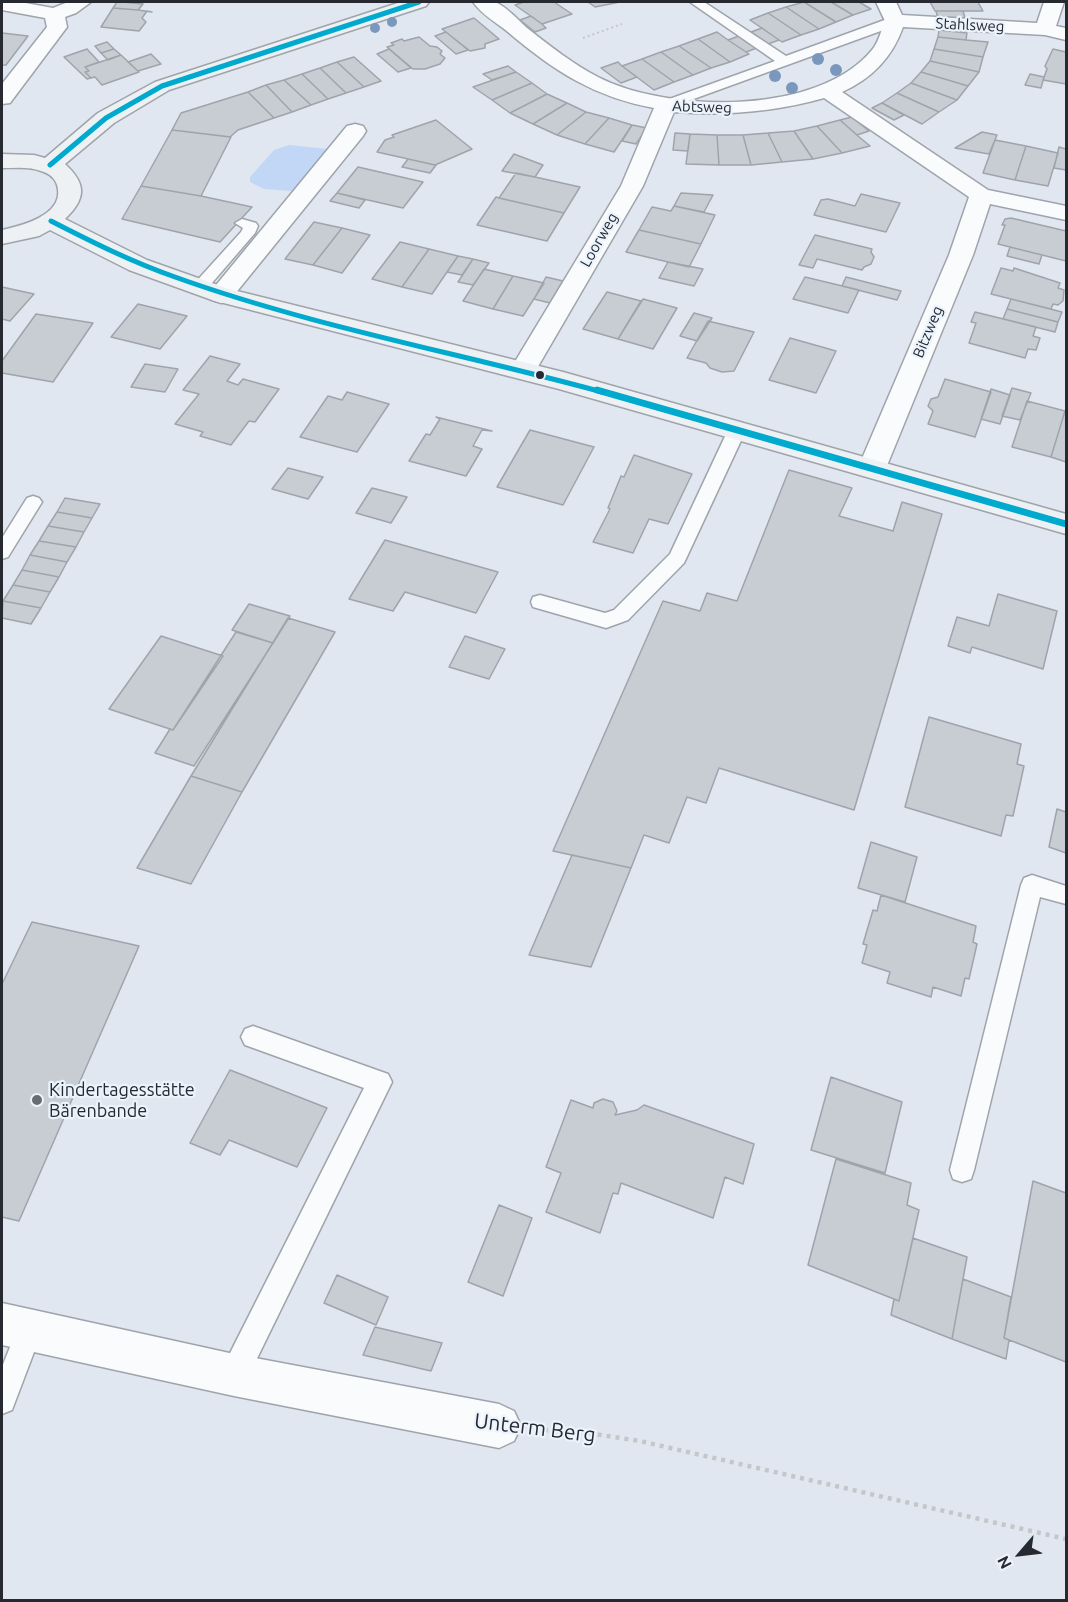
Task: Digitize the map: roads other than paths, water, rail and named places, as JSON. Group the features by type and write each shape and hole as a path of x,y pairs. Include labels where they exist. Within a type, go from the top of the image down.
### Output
{"street":[{"path":"2,4 54,14 81,2"},
{"path":"51,165 105,118 162,86 419,2"},
{"name":"Abtsweg","path":"483,2 560,63 609,90 666,105 738,108 800,99 827,90 850,80 882,52 895,21"},
{"path":"886,2 895,21"},
{"path":"1045,30 1054,2"},
{"path":"2,99 57,27 54,14"},
{"name":"Stahlsweg","path":"895,21 1066,33"},
{"path":"827,90 981,195 1066,213"},
{"name":"Loorweg","path":"523,370 632,186 666,105"},
{"path":"210,291 355,131"},
{"path":"2,161 18,160 51,165 69,180 72,190 70,201 63,211 51,221 34,230 2,237"},
{"name":"Bitzweg","path":"872,468 961,255 981,195"},
{"path":"51,221 114,254 170,278 210,291 523,370 1066,524"},
{"name":"Unterm Berg","path":"15,1328 234,1375 499,1426"}],"lane":[{"path":"696,2 786,62"},
{"path":"666,105 895,21"},
{"path":"210,291 248,233 251,226 242,223"},
{"path":"540,602 606,621 621,615 677,558 737,430"},
{"path":"2,552 33,502"},
{"path":"962,1170 1032,885 1066,895"},
{"path":"234,1375 380,1082 253,1037"},
{"path":"2,1400 15,1328"}],"place":[{"name":"Kindertagesstätte Bärenbande","path":"37,1100"}]}
